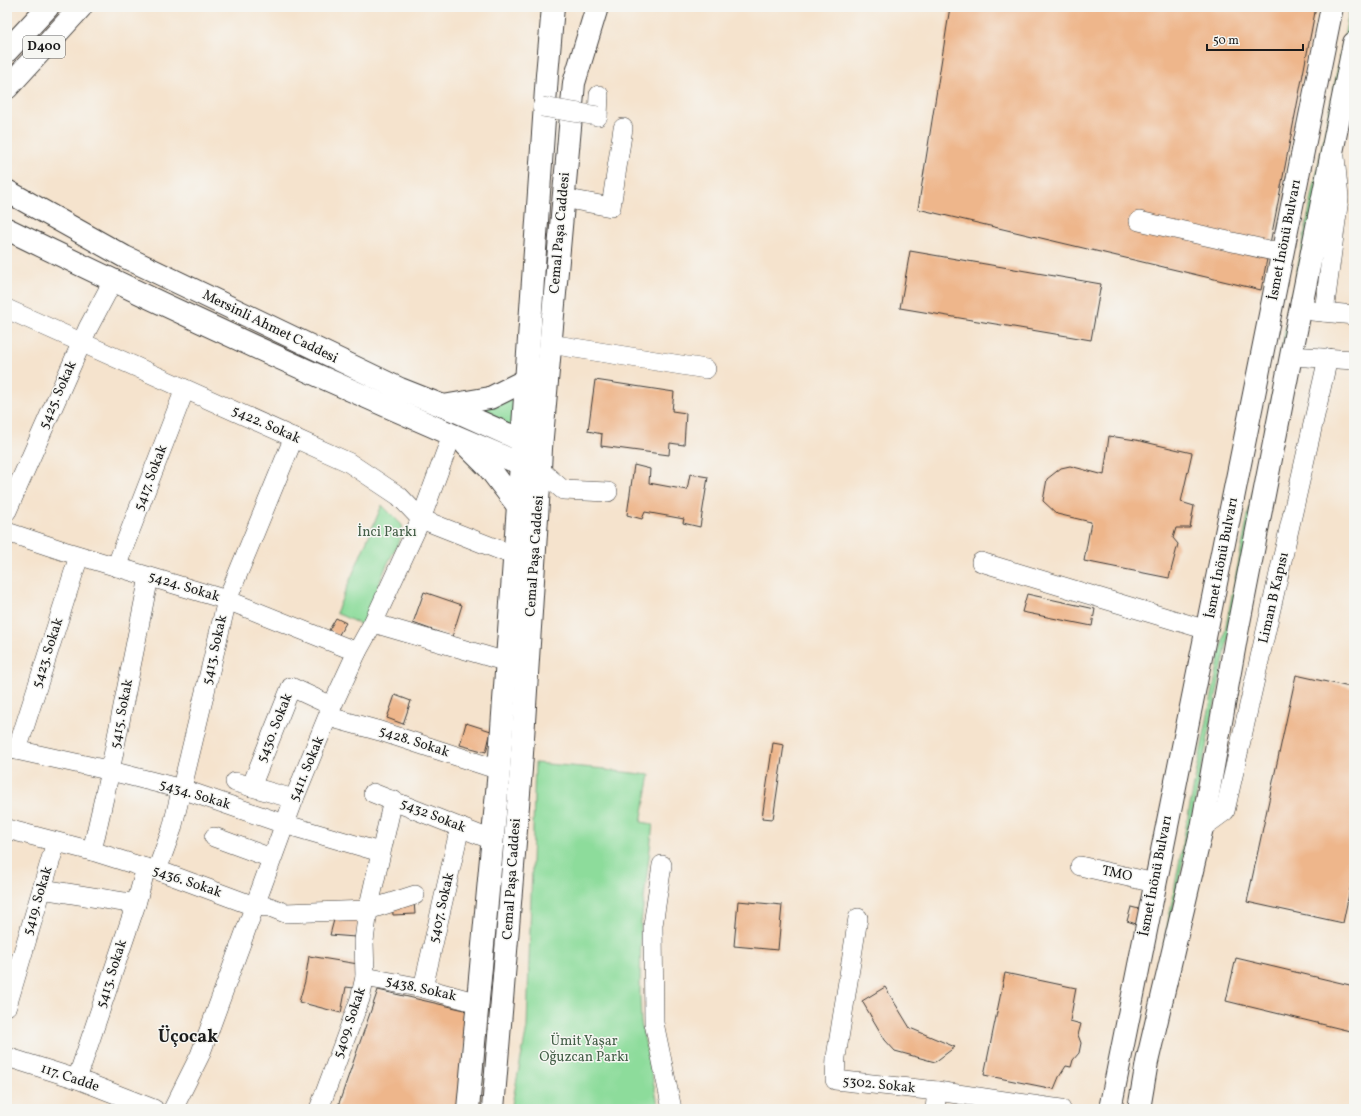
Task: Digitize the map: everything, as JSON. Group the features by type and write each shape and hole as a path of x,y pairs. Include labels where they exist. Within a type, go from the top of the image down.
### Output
{"main road":[{"name":"D400","path":"7,51 48,7"},
{"name":"D400","path":"7,88 81,7"},
{"name":"Cemal Paşa Caddesi","path":"493,1109 521,769 531,467 531,445 526,380 546,85 553,7"},
{"name":"Cemal Paşa Caddesi","path":"531,445 550,344 574,84 597,7"},
{"name":"İsmet İnönü Bulvarı","path":"1110,1109 1332,7"},
{"name":"İsmet İnönü Bulvarı","path":"1139,1109 1147,1062 1202,828 1236,638 1290,356 1354,43"},
{"name":"Mersinli Ahmet Caddesi","path":"7,183 15,195 125,257 400,389 458,412 531,445"},
{"name":"Mersinli Ahmet Caddesi","path":"7,228 113,281 394,410 531,467"},
{"path":"147,296 173,280"},
{"path":"443,406 490,398 526,380"},
{"path":"456,436 489,468 518,506"},
{"name":"Cemal Paşa Caddesi","path":"468,1109 499,770 518,506 531,467"}],"street":[{"path":"546,85 542,107 598,116 599,95"},
{"path":"564,198 611,207 623,128"},
{"path":"1324,312 1339,198 1333,142"},
{"path":"1139,221 1282,253"},
{"name":"5425. Sokak","path":"7,510 81,342 113,281"},
{"name":"5422. Sokak","path":"7,309 348,462 399,496 421,519 515,556"},
{"path":"1300,310 1354,315"},
{"path":"550,344 706,369"},
{"path":"1290,356 1354,360"},
{"name":"Liman B Kapısı","path":"1202,828 1225,811 1328,358"},
{"name":"5417. Sokak","path":"116,567 185,389"},
{"name":"5411. Sokak","path":"173,1109 200,1055 271,858 294,799 357,652 373,623 421,519 456,436"},
{"name":"5413. Sokak","path":"77,1079 136,904 172,829 227,600 294,437"},
{"path":"531,467 563,490 608,492"},
{"name":"5424. Sokak","path":"7,532 79,556 227,600 357,652"},
{"name":"5423. Sokak","path":"12,749 79,556"},
{"path":"981,562 1207,630"},
{"name":"5415. Sokak","path":"92,851 110,771 149,577"},
{"path":"373,623 507,662"},
{"name":"5430. Sokak","path":"294,799 243,785 292,687 331,712"},
{"name":"5428. Sokak","path":"331,712 380,731 499,770"},
{"name":"5434. Sokak","path":"12,749 182,789 284,824 380,852"},
{"name":"5432 Sokak","path":"373,793 492,840"},
{"name":"5409. Sokak","path":"319,1109 360,999 365,977 364,941 368,910 393,800"},
{"name":"5407. Sokak","path":"423,988 460,827"},
{"name":"5436. Sokak","path":"7,829 92,851 152,869 254,906 270,908 285,914 368,910"},
{"path":"214,838 271,858"},
{"name":"5419. Sokak","path":"7,1006 56,842"},
{"path":"662,865 653,924 654,1022 672,1109"},
{"name":"TMO","path":"1080,866 1155,882"},
{"path":"42,889 136,904"},
{"path":"368,910 415,895"},
{"name":"5302. Sokak","path":"858,918 836,1057 835,1080 936,1100 1061,1109"},
{"name":"5438. Sokak","path":"365,977 423,988 478,1003"},
{"name":"117. Cadde","path":"7,1057 77,1079 154,1109"}],"green space":[{"path":"1350,7 1354,7 1354,15 1133,1109 1191,800"},
{"path":"516,397 514,431 458,407"},
{"name":"İnci Parkı","path":"382,505 402,525 403,533 386,567 362,625 336,613"},
{"name":"Ümit Yaşar Oğuzcan Parkı","path":"535,763 606,769 650,775 641,822 653,824 641,923 640,994 641,1022 659,1109 511,1109 527,1028"}],"building":[{"path":"950,7 1316,7 1261,290 918,209"},
{"path":"910,251 1101,284 1091,340 900,308"},
{"path":"595,380 674,392 672,411 686,413 684,445 670,443 669,455 601,446 602,434 588,431"},
{"path":"1109,436 1136,440 1192,453 1181,502 1194,506 1190,528 1176,528 1173,538 1178,544 1169,578 1084,561 1091,522 1057,514 1043,501 1047,479 1061,468 1070,466 1104,475"},
{"path":"634,465 650,469 649,483 687,490 690,474 708,477 700,527 683,523 684,519 645,512 642,519 627,515"},
{"path":"424,592 462,605 452,637 413,623"},
{"path":"1027,594 1095,609 1092,626 1022,612"},
{"path":"336,618 346,623 338,636 329,630"},
{"path":"1296,675 1354,688 1354,870 1343,923 1247,902"},
{"path":"395,695 411,701 403,724 387,718"},
{"path":"466,723 491,731 486,752 460,745"},
{"path":"773,743 784,745 773,819 762,818"},
{"path":"414,901 415,914 393,915 392,903"},
{"path":"738,901 782,905 778,950 734,946"},
{"path":"1131,907 1139,909 1136,924 1127,921"},
{"path":"360,914 355,937 330,935 335,916"},
{"path":"309,956 358,964 354,988 346,987 341,1013 299,1002 305,981"},
{"path":"1236,958 1354,986 1354,1015 1350,1031 1226,1001"},
{"path":"1005,973 1076,988 1070,1021 1081,1024 1078,1035 1081,1043 1079,1053 1073,1060 1071,1067 1066,1066 1054,1089 984,1075"},
{"path":"885,987 910,1028 955,1047 935,1062 895,1051 885,1040 862,1001"},
{"path":"378,990 469,1011 457,1109 337,1109"}],"district":[{"name":"Üçocak","path":"188,1037"}]}
